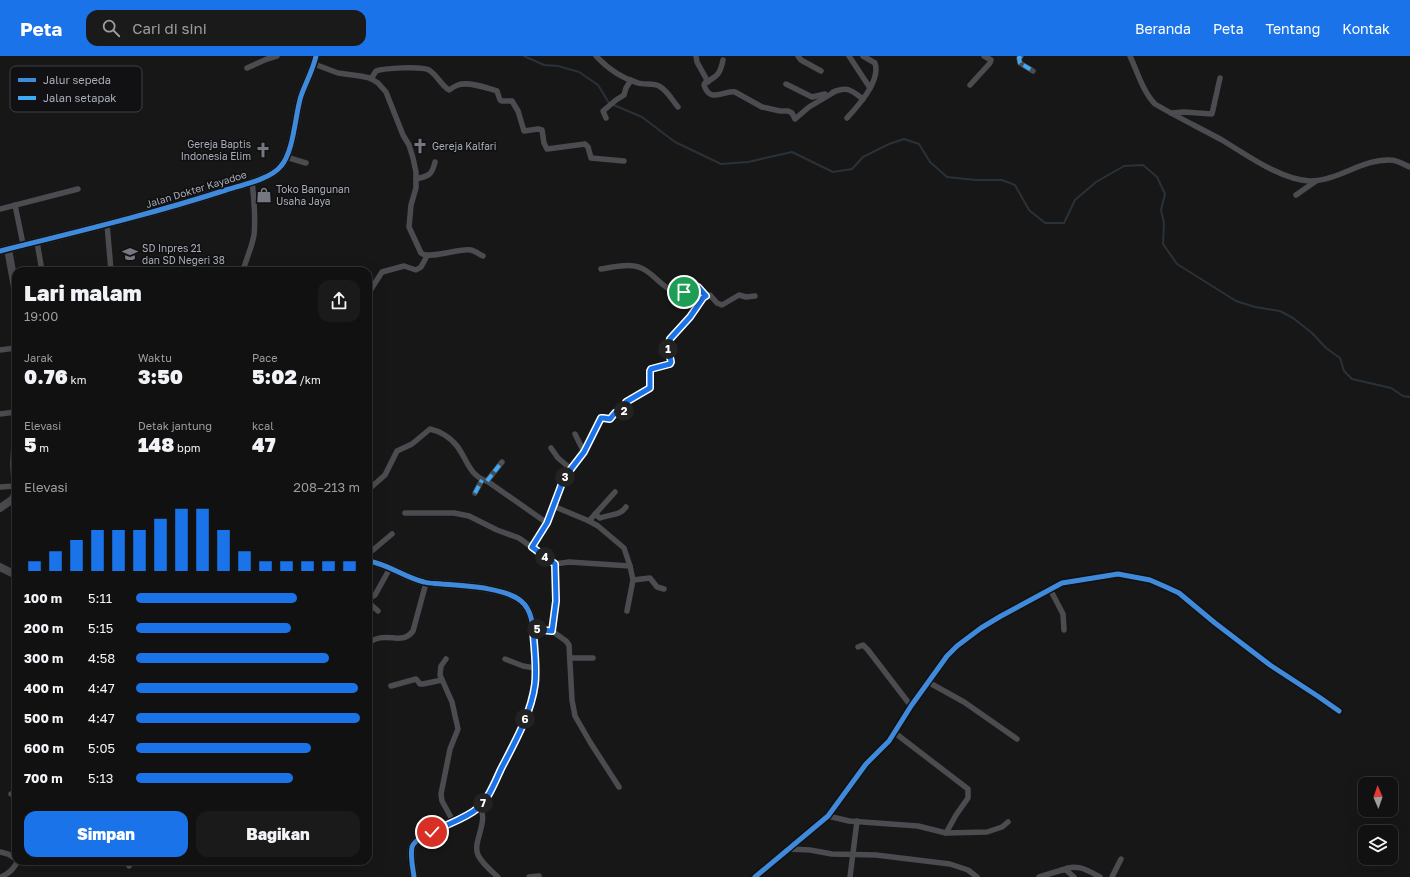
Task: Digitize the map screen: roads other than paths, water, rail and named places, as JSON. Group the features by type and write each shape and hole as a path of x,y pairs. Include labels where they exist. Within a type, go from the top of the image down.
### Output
{"street":[{"path":"247,68 277,56"},
{"path":"596,56 615,73 637,83 655,84 659,86 667,92 678,107"},
{"path":"696,56 697,62 708,82"},
{"path":"798,56 821,71"},
{"path":"849,56 870,88"},
{"path":"846,118 863,99 870,88 876,67 875,63 864,56"},
{"path":"970,85 990,63 991,60 984,56"},
{"path":"1021,56 1019,58 1020,63 1033,71"},
{"path":"1130,56 1151,100 1170,113 1273,170 1300,179 1312,181 1341,174 1370,163 1382,161 1398,161 1410,167"},
{"path":"315,60 338,73 371,79 386,92 409,145 416,179 416,188 410,204 409,227 421,253 427,256 470,250 483,256"},
{"name":"Jalan Dokter Kayadoe","path":"4,250 176,206 252,181 276,171 286,158 301,95 315,60"},
{"path":"723,60 718,76 705,83 704,87 714,96 735,92 762,107 780,111 788,111 792,113 795,118 809,107 842,88 851,90 863,99"},
{"path":"371,79 376,71 385,68 424,69 431,72 449,90 456,85 463,83 497,91 500,100 512,101 518,111 524,131 538,129 542,130 544,143 548,149 586,144 591,158 624,161"},
{"path":"1170,113 1184,112 1212,114 1220,78"},
{"path":"606,118 603,111 624,95 631,80"},
{"path":"786,84 812,97 818,97 836,91"},
{"path":"286,158 306,163"},
{"path":"416,179 432,173 436,162"},
{"path":"1296,195 1318,180"},
{"path":"244,267 254,236 252,181"},
{"path":"0,209 78,189"},
{"path":"15,205 23,244"},
{"path":"107,224 112,267"},
{"path":"38,242 41,267"},
{"path":"4,250 12,279"},
{"path":"372,288 382,272 404,266 416,270 421,267 427,256"},
{"path":"601,269 633,266 639,267 645,269 663,285 671,289 684,292 698,287 706,296 710,295 717,303 722,305 739,295 746,297 755,296"},
{"path":"532,547 547,523 564,478 584,452 602,418 610,419 615,413 627,410 626,402 650,388 651,369 670,364 671,362 668,347 670,339 690,317 706,296"},
{"path":"0,350 12,348"},
{"path":"0,414 12,412"},
{"path":"372,486 385,475 397,451 412,444 430,429 437,430 455,443 476,477 485,480 547,523"},
{"path":"576,434 584,452"},
{"path":"551,448 558,458 571,469"},
{"path":"475,493 502,462"},
{"path":"0,487 12,486"},
{"path":"589,521 616,492"},
{"path":"0,508 12,500"},
{"path":"553,506 598,526 624,548 633,580 627,611"},
{"path":"595,514 602,518 607,515 618,514 626,507"},
{"path":"405,513 454,513 469,516 497,530 519,538 555,564 569,562 630,566"},
{"path":"372,551 392,534"},
{"path":"372,562 384,564 406,576 426,583 489,589 512,594 526,607 533,629 535,668 534,685 525,721 485,800 467,815 419,838 413,846 412,860 414,877"},
{"path":"552,631 556,601 555,564"},
{"path":"0,567 12,573"},
{"path":"372,598 375,595 390,568"},
{"path":"755,877 828,816 866,764 889,742 911,706 948,656 965,639 1001,616 1062,583 1118,574 1150,580 1179,593 1214,623 1270,665 1339,711"},
{"path":"633,580 650,578 657,587 664,589"},
{"path":"372,642 379,638 389,637 399,639 409,636 413,631 426,583"},
{"path":"1050,589 1063,614 1064,630"},
{"path":"372,605 378,611"},
{"path":"533,629 552,631 570,645 572,700 575,716 619,787"},
{"path":"858,648 862,645 868,650 911,706"},
{"path":"570,658 593,658"},
{"path":"446,659 441,666 440,672 452,702 458,725 458,733 453,741 448,756 441,794 442,801 453,821"},
{"path":"505,660 535,668"},
{"path":"391,686 416,679 420,684 442,680"},
{"path":"928,682 964,702 1017,739"},
{"path":"895,733 968,790 968,798 956,814 946,833"},
{"path":"480,805 483,810 483,821 477,851 482,860 498,877"},
{"path":"828,816 857,821 918,826 946,833 987,832 1002,827 1008,822"},
{"path":"850,877 854,855 857,821"},
{"path":"788,849 805,849 832,854 876,855 950,864 968,870 977,877"},
{"path":"0,852 12,857"},
{"path":"1112,877 1121,860"},
{"path":"1,877 9,874 15,865"},
{"path":"1039,877 1067,867 1078,867 1100,877"},
{"path":"1062,870 1066,870 1074,877"},
{"path":"528,877 539,876"}],"waterway":[{"path":"524,56 544,65 558,66 579,72 598,85 609,103 642,117 675,142 721,164 748,162 792,152 833,172 852,169 863,157 889,144 904,139 919,144 930,162 947,177 976,180 1002,180 1015,185 1029,210 1045,223 1064,223 1075,200 1096,182 1124,166 1143,165 1157,177 1165,194 1161,210 1164,223 1163,244 1177,264 1236,301 1255,307 1280,311 1293,318 1312,333 1326,348 1340,358 1344,371 1352,379 1391,388 1403,396 1410,397"}],"place":[{"name":"Gereja Kalfari","path":"420,146"},
{"name":"Gereja Baptis Indonesia Elim","path":"263,150"},
{"name":"Toko Bangunan Usaha Jaya","path":"264,195"},
{"name":"SD Inpres 21 dan SD Negeri 38","path":"130,254"}]}
